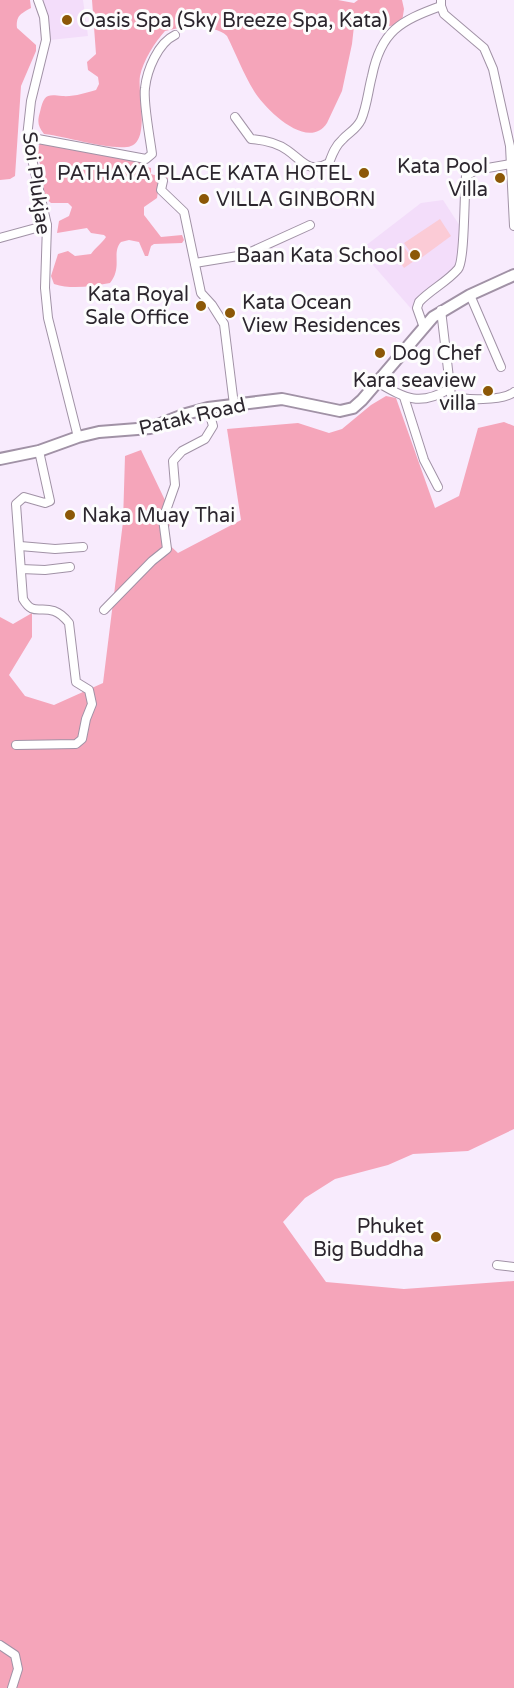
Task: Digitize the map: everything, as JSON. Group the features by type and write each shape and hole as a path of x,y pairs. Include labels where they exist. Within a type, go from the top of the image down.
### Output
{"main road":[{"name":"Patak Road","path":"0,459 39,451 99,432 150,428 208,408 282,399 340,411 353,408 423,326 441,310 514,275"}],"street":[{"name":"Soi Plukjae","path":"38,0 44,17 46,40 31,101 27,137 47,225 45,288 48,318 78,437"},
{"path":"235,117 251,139 265,140 286,149 311,168 328,164 341,140 356,129 368,99 375,60 386,37 409,18 441,3 444,14 484,48 493,69 510,146 514,226"},
{"path":"27,137 146,159 150,157 152,154 144,88 160,49 169,38 175,36"},
{"path":"423,326 417,308 419,303 460,268 463,257 466,176 476,170 511,164"},
{"path":"164,181 161,190 184,212 201,293 224,324 234,405"},
{"path":"0,238 47,225"},
{"path":"195,263 244,255 310,225"},
{"path":"471,295 501,367"},
{"path":"441,310 451,395 457,398 500,397 514,392"},
{"path":"377,382 404,397 414,399 435,398 449,389"},
{"path":"404,397 424,460 438,487"},
{"path":"104,610 152,561 167,549 163,519 175,485 173,461 182,451 206,439 213,426 208,408"},
{"path":"16,745 76,744 82,739 92,704 89,690 76,682 69,623 53,610 34,610 27,607 23,599 16,504 24,497 45,503 50,501 39,451"},
{"path":"20,546 55,549 82,547"},
{"path":"21,569 45,570 70,567"},
{"path":"497,1265 514,1267"},
{"path":"0,1645 15,1655 18,1669 12,1688"}],"shaded area":[{"path":"0,0 30,0 31,8 20,16 17,28 36,45 36,51 21,86 15,176 0,180"},
{"name":"Oasis Spa (Sky Breeze Spa, Kata)","path":"42,0 83,0 88,36 50,40 48,14"},
{"path":"92,0 338,0 354,3 358,0 402,0 404,9 402,22 390,26 382,26 363,14 355,17 342,91 327,123 319,131 309,133 288,125 267,108 246,77 227,36 214,29 206,28 188,27 165,31 150,52 140,76 142,117 139,137 135,144 118,147 44,134 39,124 41,106 47,97 71,96 96,90 99,84 98,77 88,70 87,62 96,54"},
{"path":"40,142 56,144 66,149 131,157 151,168 151,174 165,173 168,179 159,185 157,198 144,207 144,215 161,237 182,235 184,240 182,243 154,244 148,256 145,256 139,242 129,240 121,242 117,251 116,271 110,283 75,287 54,284 51,276 58,254 68,251 75,256 91,254 106,237 91,233 87,228 57,233 59,221 69,216 72,207 68,203 51,203 47,199 37,154"},
{"name":"Baan Kata School","path":"443,200 467,237 464,268 414,312 360,250 421,203"},
{"path":"440,219 451,236 417,261 404,243"},
{"path":"402,244 414,261 404,268 392,251"},
{"path":"386,396 396,398 435,508 459,496 478,428 504,422 514,426 514,1129 468,1151 413,1154 388,1165 335,1179 305,1198 283,1222 326,1282 404,1289 514,1281 514,1688 0,1688 0,617 13,624 32,613 32,637 9,675 25,696 54,705 103,683 123,522 125,456 141,450 173,517 164,540 178,553 241,520 227,429 298,423 329,433 342,429 371,405"}],"place":[{"name":"Oasis Spa (Sky Breeze Spa, Kata)","path":"67,20"},
{"name":"PATHAYA PLACE KATA HOTEL","path":"364,173"},
{"name":"Kata Pool Villa","path":"500,178"},
{"name":"VILLA GINBORN","path":"204,199"},
{"name":"Baan Kata School","path":"415,255"},
{"name":"Kata Royal Sale Office","path":"201,306"},
{"name":"Kata Ocean View Residences","path":"230,313"},
{"name":"Dog Chef","path":"380,353"},
{"name":"Kara seaview villa","path":"488,391"},
{"name":"Naka Muay Thai","path":"70,515"},
{"name":"Phuket Big Buddha","path":"436,1237"}]}
